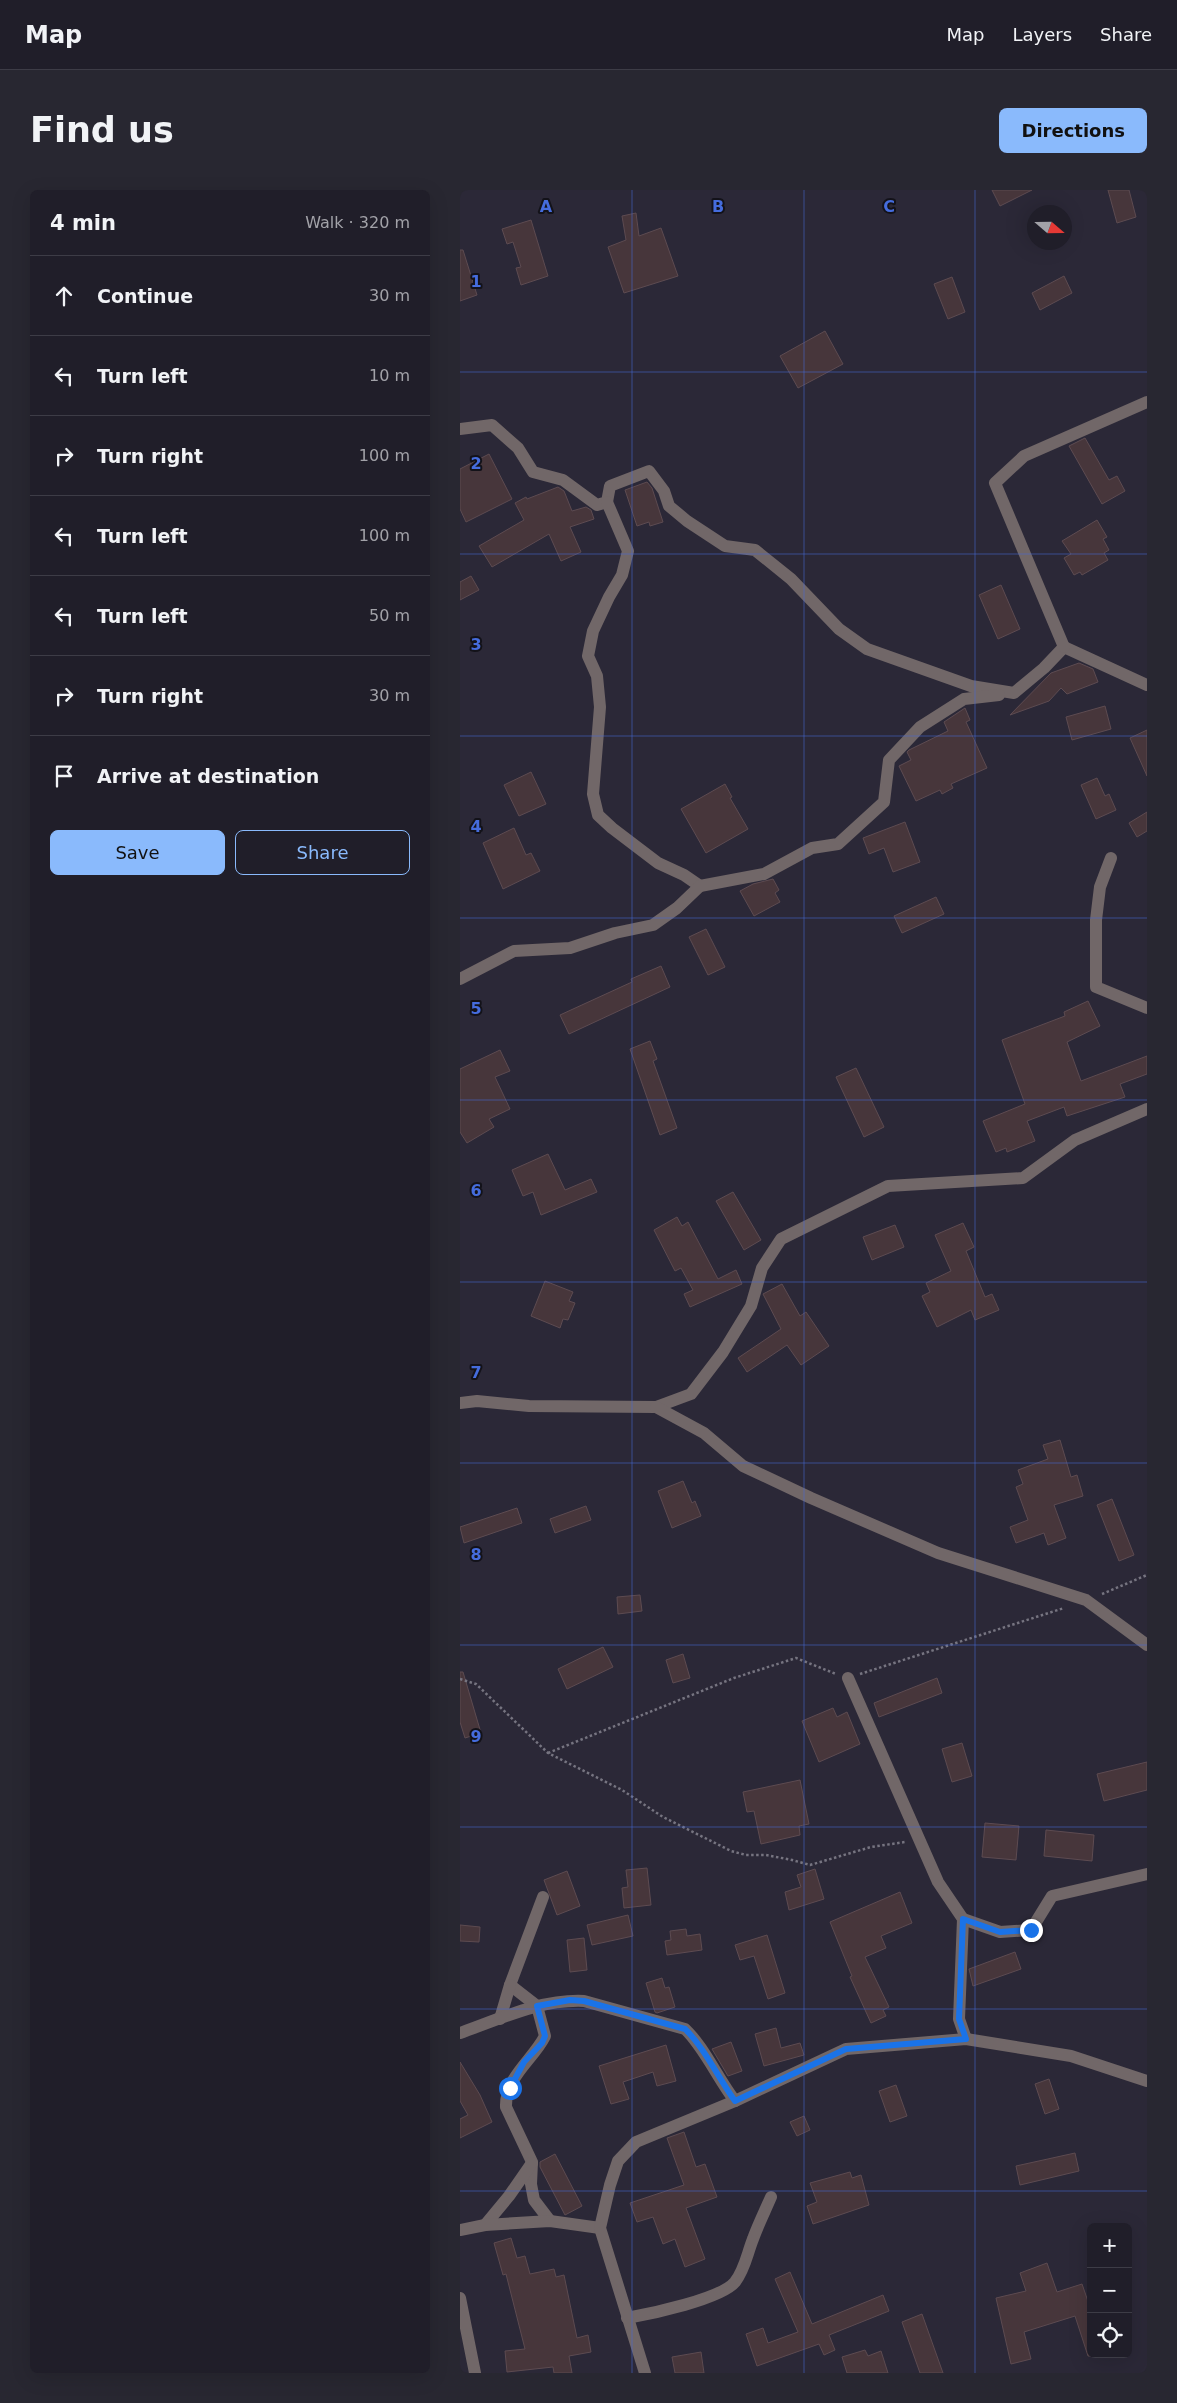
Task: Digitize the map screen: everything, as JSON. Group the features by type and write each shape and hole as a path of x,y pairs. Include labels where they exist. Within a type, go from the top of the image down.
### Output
{"street":[{"path":"1147,402 1024,456 995,483 1064,647 1147,685"},
{"path":"460,429 492,425 518,448 533,472 563,480 597,506 607,502"},
{"path":"700,886 684,875 658,863 612,828 598,815 593,794 600,707 597,676 588,656 593,631 608,596 622,575 628,551 607,502 610,486 649,471 664,491 670,506 687,521 725,546 755,550 791,578 839,629 868,649 971,686 1014,693"},
{"path":"460,979 514,951 570,948 615,933 653,925 677,908 700,886 764,874 812,848 838,844 884,802 889,760 920,727 964,699 1014,693 1044,668 1064,647"},
{"path":"1110,858 1100,887 1096,920 1096,986 1147,1008"},
{"path":"460,1403 477,1401 529,1406 656,1406 691,1394 723,1352 751,1306 762,1268 781,1239 888,1186 1023,1178 1075,1140 1147,1109"},
{"path":"656,1406 704,1433 743,1466 811,1498 938,1553 1086,1600 1147,1645"},
{"path":"848,1678 938,1882 963,1919 959,2019 966,2039"},
{"path":"963,1919 1000,1932 1031,1930 1052,1896 1147,1874"},
{"path":"500,2019 510,1985 543,1897"},
{"path":"510,1985 537,2006 545,2036 542,2043 524,2062 505,2098 506,2107 532,2162 534,2200 550,2221"},
{"path":"460,2033 537,2006 570,2000 584,2001 685,2029 692,2036 719,2080 735,2101"},
{"path":"645,2373 600,2228 618,2161 636,2142 735,2101 846,2049 966,2039 1070,2056 1147,2082"},
{"path":"485,2225 509,2196 532,2162"},
{"path":"627,2318 666,2311 720,2291 734,2283 744,2268 752,2240 771,2197"},
{"path":"460,2230 485,2225 550,2221 600,2228"},
{"path":"460,2298 475,2373"}],"path":[{"path":"460,1679 476,1684 548,1753 622,1790 663,1817 731,1850 746,1855 766,1855 810,1865 871,1847 919,1840"}],"building":[{"path":"992,190 1032,190 1000,206"},
{"path":"1108,190 1129,190 1136,217 1117,223"},
{"path":"636,213 639,236 661,228 678,276 624,293 608,247 626,240 622,216"},
{"path":"531,220 548,276 521,285 516,268 521,267 513,242 507,244 502,229"},
{"path":"460,250 463,250 477,295 460,301"},
{"path":"1064,276 1072,293 1040,310 1032,293"},
{"path":"952,277 965,312 948,319 934,284"},
{"path":"825,331 843,364 798,388 780,356"},
{"path":"1085,438 1109,480 1117,476 1125,491 1102,504 1069,446"},
{"path":"489,454 512,499 466,522 460,509 460,469"},
{"path":"647,482 652,488 663,522 650,526 649,522 637,526 625,490"},
{"path":"558,487 564,491 572,511 586,507 591,510 594,519 570,527 581,552 561,561 549,534 492,567 479,546 524,520 515,503 526,497 527,499"},
{"path":"1097,520 1107,537 1103,539 1109,550 1104,553 1108,560 1082,575 1080,572 1074,575 1064,558 1071,554 1062,541"},
{"path":"471,576 479,590 460,600 460,582"},
{"path":"1001,585 1020,629 998,639 979,595"},
{"path":"1079,663 1093,669 1098,682 1067,694 1061,688 1049,701 1010,715 1051,673"},
{"path":"1105,706 1111,729 1072,740 1066,717"},
{"path":"965,708 970,720 966,722 987,768 951,784 953,788 942,794 940,790 916,801 899,766 911,760 907,752 909,750 948,731 944,722"},
{"path":"1147,730 1147,776 1130,738"},
{"path":"531,772 546,804 519,816 504,785"},
{"path":"1097,778 1105,796 1109,794 1116,810 1096,819 1081,785"},
{"path":"725,784 732,797 730,798 748,829 706,853 681,809"},
{"path":"1147,812 1147,831 1137,837 1129,823"},
{"path":"905,822 920,862 893,872 884,848 869,854 863,838"},
{"path":"514,828 526,855 531,853 540,871 503,889 483,843"},
{"path":"773,879 779,890 775,893 780,902 754,916 740,891 753,884"},
{"path":"936,897 944,914 902,933 894,916"},
{"path":"706,929 725,967 708,975 689,937"},
{"path":"661,966 670,987 569,1034 560,1015 632,982 631,979"},
{"path":"1088,1001 1100,1026 1067,1042 1081,1081 1147,1056 1147,1074 1120,1084 1125,1097 1067,1116 1064,1107 1027,1121 1035,1141 1007,1152 1006,1148 996,1152 983,1121 1025,1104 1002,1040 1065,1016 1064,1012"},
{"path":"650,1041 657,1059 653,1061 677,1128 660,1135 630,1049"},
{"path":"500,1050 510,1071 495,1077 510,1109 489,1119 494,1127 467,1143 460,1132 460,1069"},
{"path":"856,1068 884,1127 864,1137 836,1077"},
{"path":"548,1154 565,1190 591,1179 597,1192 541,1215 533,1192 523,1196 512,1170"},
{"path":"733,1192 761,1240 744,1250 716,1201"},
{"path":"677,1217 682,1226 688,1222 718,1279 736,1270 742,1284 690,1307 684,1294 693,1290 681,1268 675,1271 654,1230"},
{"path":"963,1223 974,1247 966,1251 985,1297 992,1294 999,1310 975,1320 971,1310 937,1327 922,1296 930,1292 926,1283 951,1271 935,1235"},
{"path":"895,1225 904,1247 872,1260 863,1237"},
{"path":"545,1281 573,1292 569,1301 575,1303 568,1320 563,1319 560,1328 531,1316"},
{"path":"782,1284 800,1316 806,1312 829,1346 801,1365 787,1345 747,1372 738,1358 781,1329 763,1294"},
{"path":"1060,1440 1071,1477 1077,1475 1083,1496 1054,1505 1066,1538 1048,1545 1044,1533 1016,1543 1010,1527 1028,1520 1016,1487 1023,1484 1018,1470 1048,1459 1043,1445"},
{"path":"683,1481 692,1503 695,1501 701,1516 672,1528 658,1491"},
{"path":"1112,1499 1134,1555 1119,1561 1097,1505"},
{"path":"586,1506 591,1520 555,1533 550,1519"},
{"path":"517,1508 522,1523 464,1543 460,1527"},
{"path":"640,1595 642,1611 618,1614 617,1597"},
{"path":"603,1647 613,1667 567,1689 558,1669"},
{"path":"683,1654 690,1678 673,1683 666,1660"},
{"path":"460,1672 463,1672 481,1733 465,1738 460,1722"},
{"path":"937,1678 942,1693 879,1717 874,1703"},
{"path":"833,1708 837,1717 847,1712 860,1744 819,1762 802,1721"},
{"path":"962,1743 972,1776 952,1782 942,1749"},
{"path":"1147,1762 1147,1790 1104,1801 1097,1774"},
{"path":"800,1780 809,1824 799,1826 800,1835 761,1844 754,1811 747,1812 743,1792"},
{"path":"985,1823 1019,1826 1016,1860 982,1857"},
{"path":"1046,1830 1094,1835 1092,1861 1044,1856"},
{"path":"647,1868 651,1905 624,1908 622,1888 628,1887 626,1870"},
{"path":"815,1869 824,1899 789,1910 785,1892 801,1887 797,1875"},
{"path":"567,1871 580,1906 557,1915 544,1880"},
{"path":"900,1892 912,1923 881,1936 886,1948 865,1957 889,2007 883,2010 886,2016 871,2023 850,1977 852,1976 830,1922"},
{"path":"628,1915 633,1936 592,1945 587,1925"},
{"path":"460,1925 480,1927 479,1942 460,1941"},
{"path":"686,1929 687,1936 700,1934 702,1950 667,1955 665,1941 671,1940 670,1931"},
{"path":"767,1935 785,1993 768,1999 754,1956 740,1960 735,1945"},
{"path":"584,1938 587,1970 570,1972 567,1940"},
{"path":"1015,1952 1021,1969 973,1986 969,1969"},
{"path":"662,1978 665,1988 669,1987 675,2007 657,2013 655,2012 646,1983"},
{"path":"776,2028 781,2048 800,2043 804,2055 764,2066 755,2034"},
{"path":"731,2042 742,2071 728,2076 712,2049"},
{"path":"666,2045 676,2081 657,2086 653,2072 623,2082 629,2099 611,2104 599,2066"},
{"path":"460,2062 480,2095 492,2122 460,2138 460,2119 468,2115 460,2101"},
{"path":"1049,2079 1059,2109 1045,2114 1035,2084"},
{"path":"896,2085 907,2116 890,2122 879,2091"},
{"path":"804,2116 810,2130 797,2136 790,2122"},
{"path":"684,2132 696,2167 705,2164 717,2197 686,2208 705,2259 685,2267 675,2239 663,2244 653,2217 637,2222 630,2203 684,2185 667,2138"},
{"path":"1075,2153 1079,2171 1020,2185 1016,2166"},
{"path":"555,2154 582,2206 565,2215 540,2167 540,2162"},
{"path":"850,2172 852,2178 861,2175 869,2205 813,2224 807,2206 817,2202 810,2183"},
{"path":"511,2238 517,2258 525,2256 530,2274 554,2269 556,2277 564,2275 577,2338 588,2335 591,2352 569,2356 572,2373 554,2373 553,2367 507,2372 505,2351 525,2349 506,2274 503,2275 494,2243"},
{"path":"1047,2263 1057,2292 1082,2284 1087,2298 1087,2353 1075,2316 1024,2332 1031,2359 1011,2364 996,2298 1026,2291 1020,2273"},
{"path":"790,2272 812,2324 883,2295 889,2311 829,2335 835,2350 824,2355 819,2344 757,2366 746,2334 763,2328 768,2343 798,2332 775,2279"},
{"path":"922,2314 943,2373 920,2373 902,2322"},
{"path":"865,2350 868,2356 881,2351 888,2373 847,2373 842,2357"},
{"path":"701,2352 704,2373 675,2373 672,2357"}],"route":[{"path":"510,2088 524,2062 542,2043 545,2036 544,2025 537,2006 570,2000 584,2001 685,2029 697,2043 719,2080 735,2101 846,2049 966,2039 959,2019 963,1919 1000,1932 1031,1930"}]}
